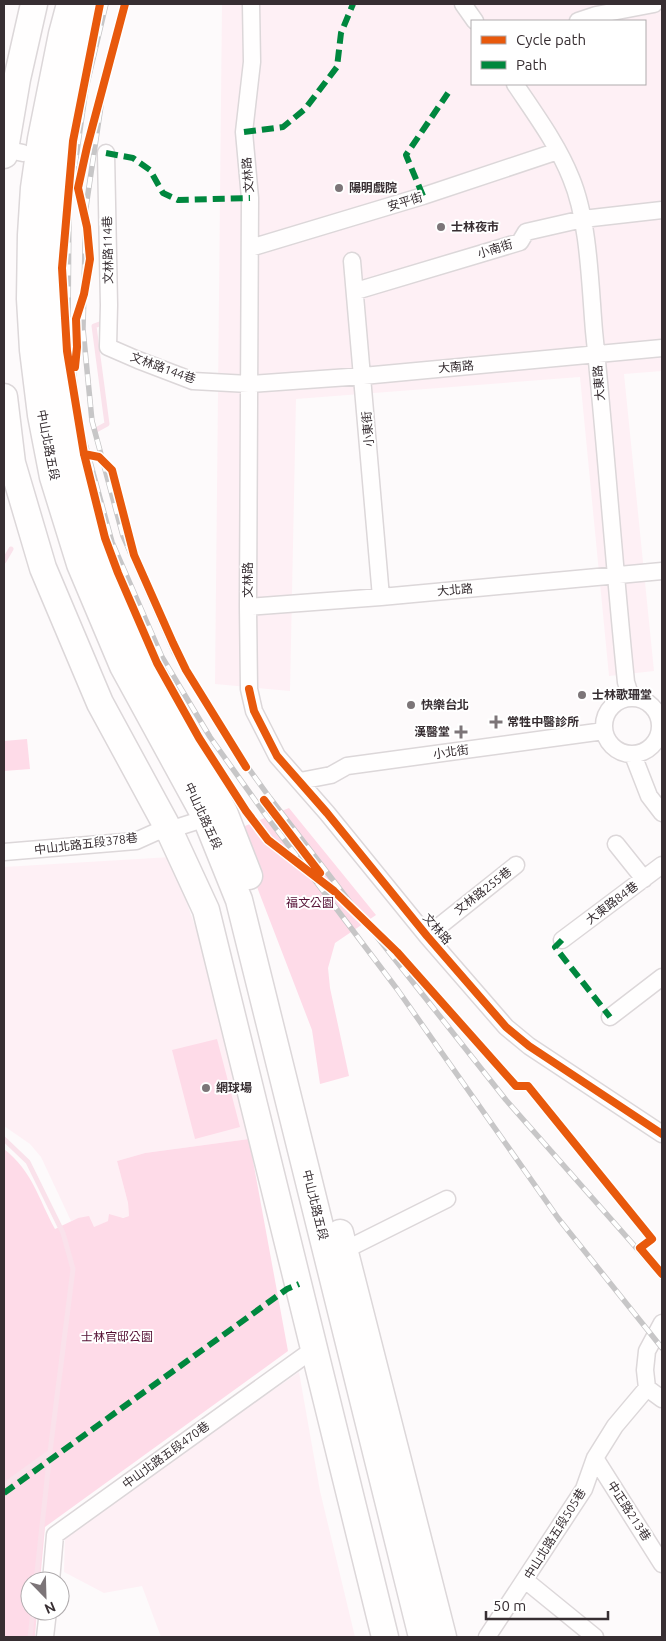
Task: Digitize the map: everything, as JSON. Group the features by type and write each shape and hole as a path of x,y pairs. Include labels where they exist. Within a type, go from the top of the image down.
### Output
{"main road":[{"name":"中山北路五段","path":"34,4 17,79 9,151 15,222 15,288 20,367 33,457 64,567 108,673 124,743"},
{"name":"中山北路五段","path":"9,151 54,4"},
{"name":"中山北路五段","path":"59,452 41,415 33,350 30,299 31,235 34,188 41,139 62,34 70,4"},
{"name":"中山北路五段","path":"89,4 59,137 48,256 59,452 53,476 80,564 123,666 198,821 239,900 369,1381"},
{"name":"中山北路五段","path":"4,397 12,463 43,568 100,703 124,743 198,821 256,896 344,1248 369,1381 406,1637"},
{"name":"中山北路五段","path":"198,821 206,910 316,1351 422,1637"},
{"name":"中山北路五段","path":"198,821 224,907 398,1573 443,1637"},
{"name":"中山北路五段","path":"385,1637 398,1573"}],"street":[{"name":"文林路","path":"251,4 252,62 244,132 250,198 248,607 249,689 254,711 277,756 300,781 427,936 506,1027 529,1046 662,1134"},
{"path":"463,4 474,20"},
{"path":"581,20 596,15 654,4"},
{"name":"大東路","path":"516,85 558,151 572,178 583,219 597,355 615,575 626,682 631,698"},
{"name":"安平街","path":"250,248 422,196 558,151"},
{"name":"文林路114巷","path":"106,153 108,347"},
{"name":"小南街","path":"356,291 520,242 526,232 583,219 662,210"},
{"name":"小東街","path":"352,261 382,597"},
{"name":"文林路144巷","path":"108,347 192,381 249,384"},
{"name":"大南路","path":"249,384 363,376 662,348"},
{"name":"大北路","path":"248,607 382,597 662,571"},
{"path":"623,699 640,699 647,702 658,714 661,721 658,737 654,744 641,753 633,755 618,751 611,746 604,731 606,715 610,708 623,699"},
{"name":"小北街","path":"300,781 332,775 347,766 604,731"},
{"path":"633,755 648,796 662,813"},
{"name":"中山北路五段378巷","path":"4,852 136,841 156,832 198,821"},
{"path":"616,844 644,879"},
{"name":"文林路255巷","path":"427,936 516,865"},
{"name":"大東路84巷","path":"562,940 662,865"},
{"path":"610,1017 662,977"},
{"path":"344,1248 355,1245 447,1199"},
{"path":"662,1323 646,1351 648,1388 662,1399"},
{"name":"中山北路五段470巷","path":"52,1571 55,1535 304,1356 316,1351"},
{"name":"中山北路五段505巷","path":"489,1634 584,1489 595,1458 615,1426 648,1388"},
{"name":"中正路213巷","path":"595,1458 662,1564"},
{"path":"525,1580 595,1637"},
{"path":"45,1637 47,1621"}],"shaded area":[{"name":"士林夜市","path":"222,4 662,4 662,371 624,374 654,671 609,676 580,377 296,399 290,691 215,684"},
{"path":"171,857 197,932 221,1018 249,1139 145,1153 117,1161 128,1203 129,1216 108,1221 93,1228 78,1218 71,1221 41,1157 30,1144 4,1126 4,867"},
{"path":"299,1372 320,1491 355,1637 161,1637 142,1586 104,1593 70,1575 70,1571 64,1571 65,1535"}],"green space":[{"path":"27,739 30,769 4,771 4,741"},
{"name":"福文公園","path":"289,808 376,915 335,943 328,968 330,988 349,1076 320,1084 312,1030 235,830"},
{"name":"網球場","path":"217,1039 240,1127 195,1139 172,1050"},
{"name":"士林官邸公園","path":"249,1139 288,1351 45,1527 41,1571 20,1571 20,1621 36,1621 35,1637 4,1637 4,1149 28,1176 55,1229 78,1218 89,1216 94,1227 108,1221 109,1214 123,1218 129,1216 128,1203 117,1161 145,1153"}],"waterway":[{"path":"96,430 107,424 94,326 105,322"},
{"path":"4,561 11,549"},
{"path":"4,1139 28,1162 63,1233 73,1269 37,1571"},
{"path":"4,1485 50,1452"},
{"path":"30,1637 32,1621"}],"railway":[{"path":"106,4 86,88 69,207 68,328 80,425 112,542 162,657 210,737 262,810 397,989 558,1218 662,1348"},
{"path":"123,4 103,92 86,207 83,329 92,421 123,536 174,652 220,729 270,798 506,1100 662,1277"}],"marked path":[{"path":"244,132 283,127 305,109 337,67 341,33 353,4"},
{"path":"423,196 406,155 448,93"},
{"path":"106,153 133,158 150,170 163,193 178,200 250,198"},
{"path":"562,940 555,947 610,1017"},
{"path":"4,1493 287,1289 299,1284"}],"cycle path":[{"path":"100,4 73,141 62,268 67,351 84,454 105,538 157,663 199,738 246,811 268,840 334,891 397,952 516,1086 528,1086 652,1239 640,1248 662,1274"},
{"path":"75,367 77,347 76,319 84,294 90,259 87,227 78,188 125,4"},
{"path":"84,454 99,457 112,470 134,555 173,643 186,670 246,767"},
{"path":"249,689 254,711 277,756 327,813 427,936 506,1027 529,1046 662,1134"},
{"path":"264,800 320,873"}],"place":[{"name":"陽明戲院","path":"339,188"},
{"name":"士林夜市","path":"441,227"},
{"name":"士林歌珊堂","path":"582,695"},
{"name":"快樂台北","path":"411,705"},
{"name":"常牲中醫診所","path":"496,722"},
{"name":"漢醫堂","path":"461,732"},
{"name":"網球場","path":"206,1088"}]}
